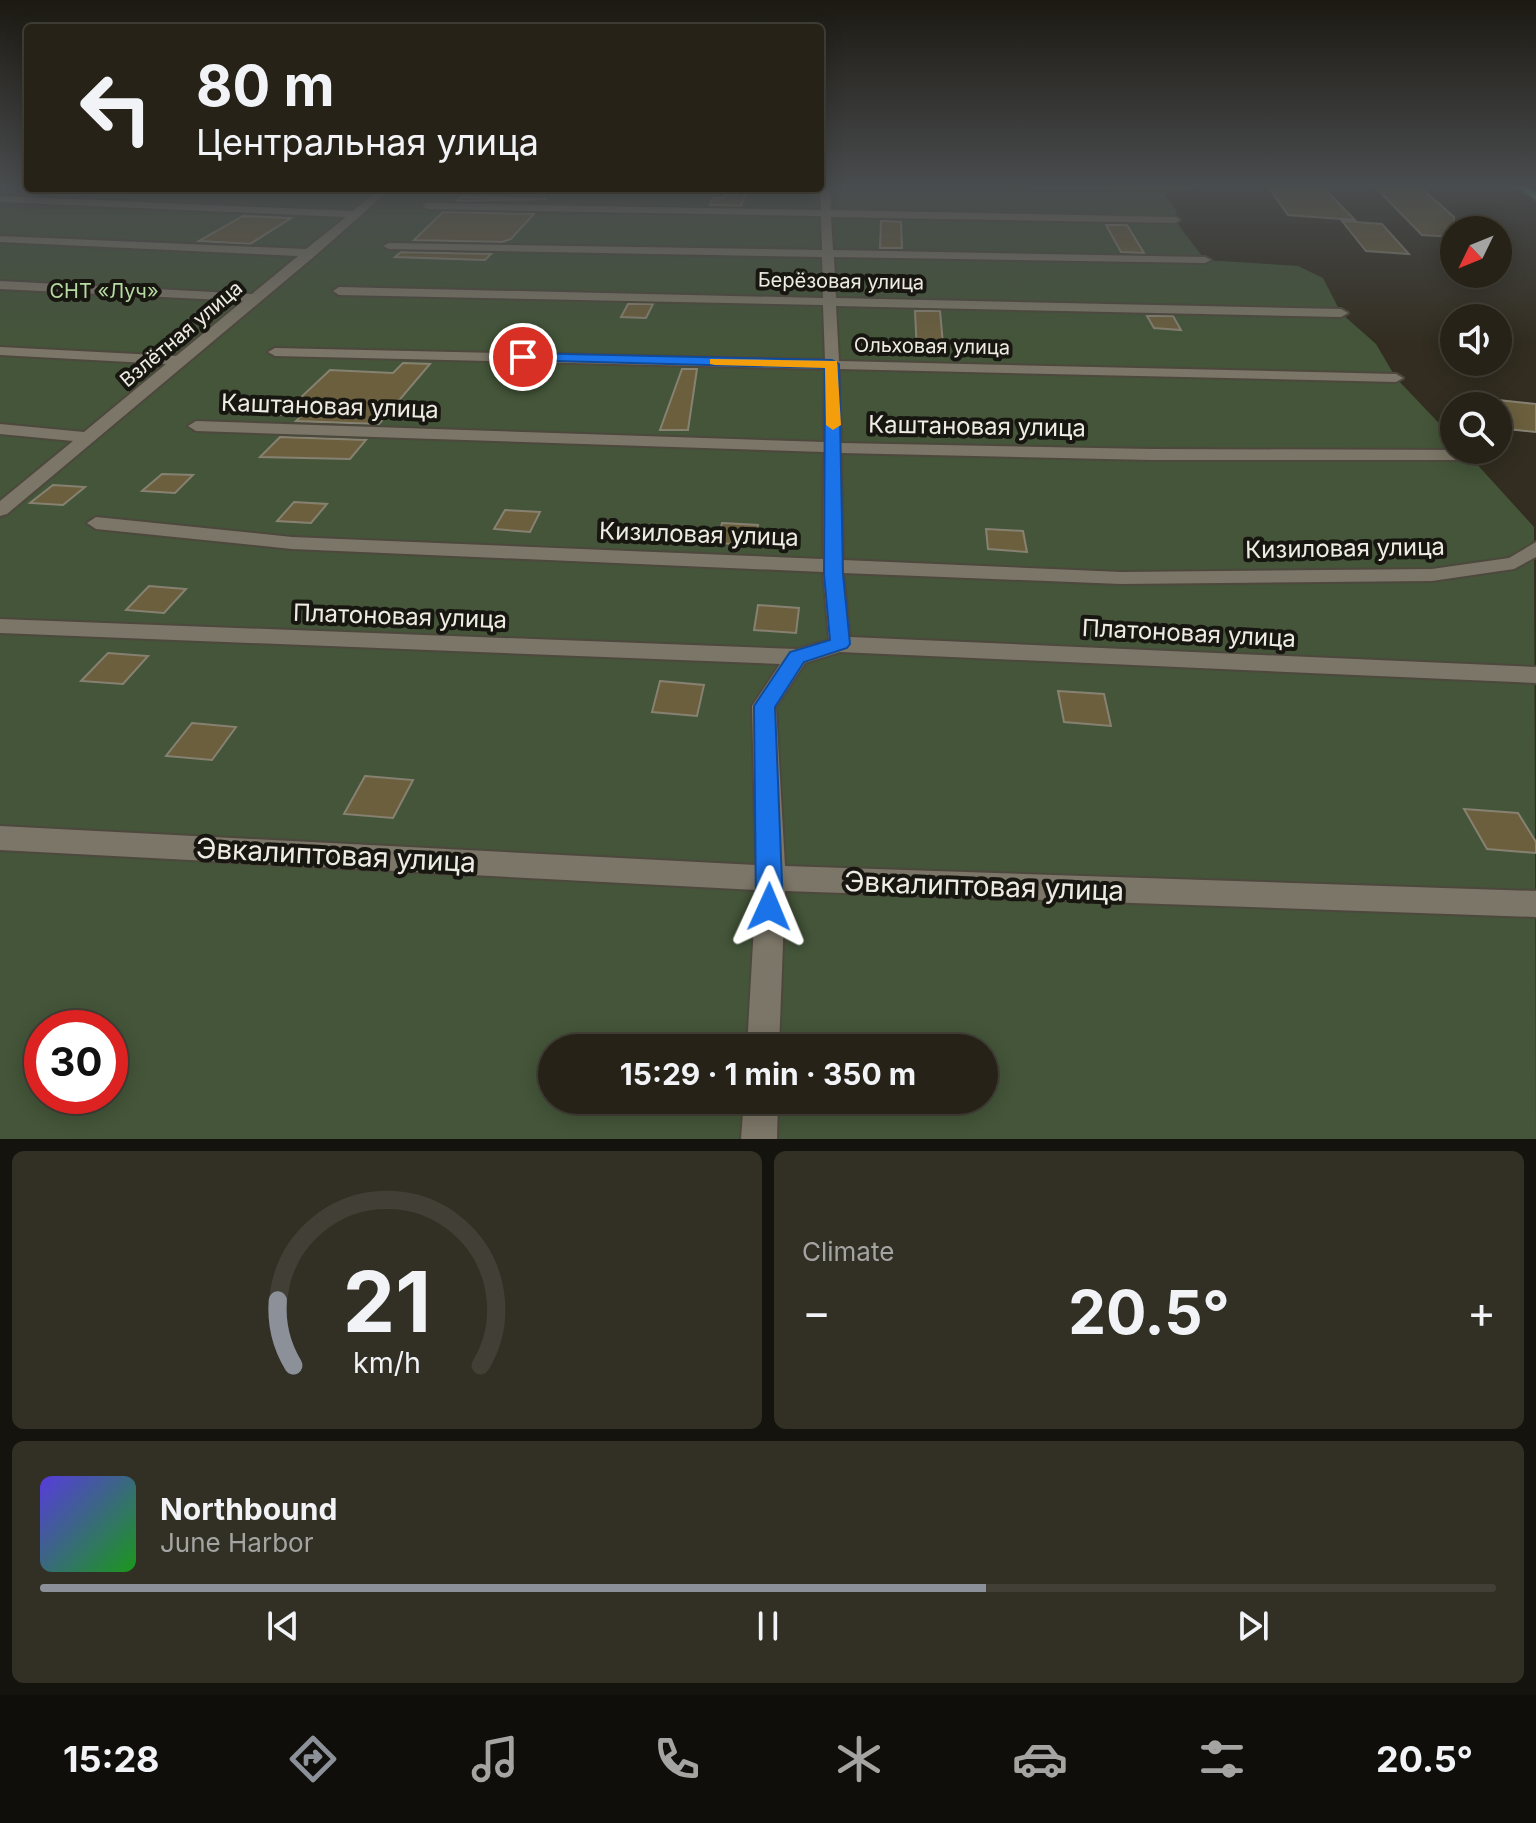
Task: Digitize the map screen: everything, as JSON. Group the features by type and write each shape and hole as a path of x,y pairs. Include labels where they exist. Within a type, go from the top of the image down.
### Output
{"street":[{"name":"Взлётная улица","path":"0,510 329,238"},
{"path":"825,238 832,364 834,565 840,644"},
{"path":"0,239 312,253"},
{"path":"389,246 1205,260"},
{"path":"0,285 256,298"},
{"name":"Берёзовая улица","path":"339,291 1341,313"},
{"path":"0,351 182,361"},
{"name":"Ольховая улица","path":"275,352 1396,378"},
{"name":"Каштановая улица","path":"196,426 834,448 1311,457 1440,455"},
{"path":"0,429 89,437"},
{"name":"Кизиловая улица","path":"96,523 292,543 1121,578 1432,575 1514,563 1536,548"},
{"name":"Платоновая улица","path":"0,626 797,657 840,644 1536,675"},
{"path":"764,1034 771,878 764,706 797,657"},
{"name":"Эвкалиптовая улица","path":"0,838 771,878 1536,904"},
{"path":"759,1139 760,1114"}],"green space":[{"name":"СНТ «Луч»","path":"0,238 1189,238 1205,260 1298,266 1323,278 1341,313 1376,344 1396,378 1440,424 1440,464 1477,464 1534,527 1536,1139 0,1139"}],"building":[{"path":"204,238 259,238 250,244 199,241"},
{"path":"416,238 512,238 502,242 414,240"},
{"path":"880,238 902,238 902,248 880,248"},
{"path":"1113,238 1135,238 1144,253 1121,252"},
{"path":"1356,238 1395,238 1409,254 1366,251"},
{"path":"401,252 491,254 485,260 395,257"},
{"path":"628,304 653,304 646,318 621,317"},
{"path":"915,311 940,311 944,355 917,354"},
{"path":"1147,316 1173,316 1181,330 1154,328"},
{"path":"403,363 430,364 379,424 296,421 301,416 282,415 330,370 393,373"},
{"path":"682,369 697,369 688,430 660,430"},
{"path":"1512,401 1536,404 1536,432 1512,429"},
{"path":"280,437 366,440 350,459 260,457"},
{"path":"162,474 193,475 175,493 142,491"},
{"path":"53,485 85,487 63,505 30,503"},
{"path":"294,502 327,504 311,523 277,521"},
{"path":"505,510 540,512 530,532 494,529"},
{"path":"722,523 758,525 754,545 717,543"},
{"path":"986,529 1023,531 1027,552 988,549"},
{"path":"149,586 186,589 164,613 126,610"},
{"path":"758,605 799,608 796,633 754,630"},
{"path":"108,653 148,656 123,684 81,681"},
{"path":"660,681 704,685 697,716 652,712"},
{"path":"1058,691 1104,694 1111,726 1064,722"},
{"path":"192,723 236,727 212,760 166,756"},
{"path":"365,776 413,780 393,818 344,814"},
{"path":"1464,809 1518,813 1536,842 1536,853 1487,849"}],"slow traffic":[{"path":"715,361 832,364 833,425"}],"route":[{"path":"523,357 832,364 833,574 840,644 797,657 764,706 771,878 769,907"}]}
